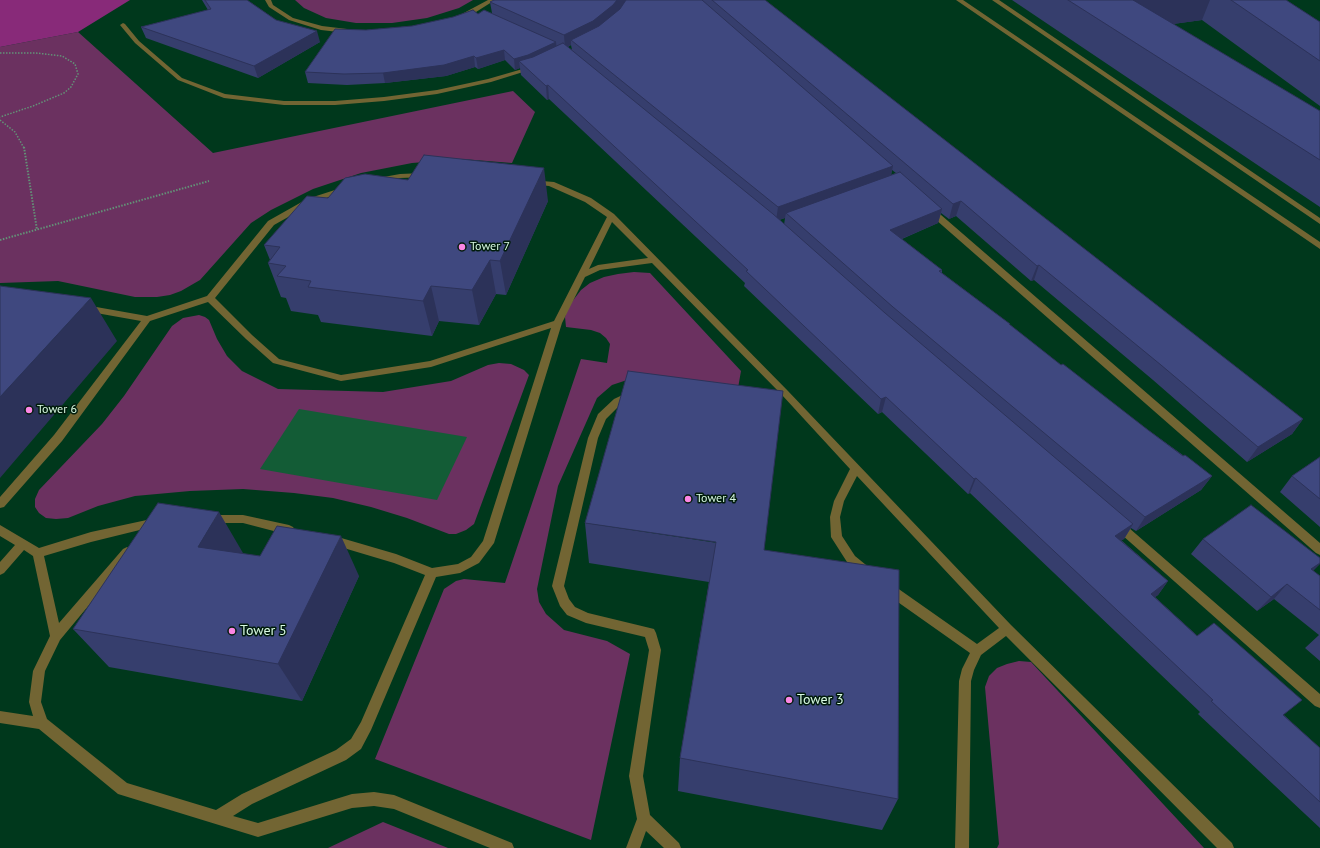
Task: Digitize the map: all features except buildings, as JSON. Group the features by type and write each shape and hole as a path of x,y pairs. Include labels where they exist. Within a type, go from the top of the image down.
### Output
{"street":[{"path":"268,0 271,6 291,19 321,28 351,31"},
{"path":"454,18 474,11 492,0"},
{"path":"959,0 1320,246"},
{"path":"995,0 1320,222"},
{"path":"474,11 481,14"},
{"path":"123,25 137,42 180,79 224,96 284,104 377,100 437,92 489,81 539,65"},
{"path":"367,182 400,176 437,174"},
{"path":"523,180 551,184 588,200 610,216 790,399 1006,629 1227,848"},
{"path":"78,307 147,319 210,298 271,223 310,201 353,187"},
{"path":"922,203 1320,550"},
{"path":"319,537 396,559 432,573 460,568 475,560 488,543 557,323 610,216"},
{"path":"582,275 598,268 654,260"},
{"path":"210,298 249,337 276,360 341,378 431,364 557,323"},
{"path":"0,504 58,438 147,319"},
{"path":"633,848 644,819 636,776 655,650 650,633 586,618 570,611 564,602 558,586 593,438 602,417 617,402 643,391"},
{"path":"778,402 790,399"},
{"path":"856,468 839,501 835,516 837,537 851,559 876,579 977,651"},
{"path":"1107,515 1320,702"},
{"path":"200,518 243,519 296,531"},
{"path":"0,530 38,553 91,537 165,521"},
{"path":"42,723 35,702 39,671 56,636 151,523"},
{"path":"0,570 22,544"},
{"path":"38,553 56,636"},
{"path":"217,818 247,799 341,755 356,744 366,726 432,573"},
{"path":"962,848 964,681 977,651 1006,629"},
{"path":"0,717 42,723 124,789 258,830 352,801 374,799 394,802 507,848"},
{"path":"644,819 674,848"}],"path":[{"path":"0,54 36,53 62,56 75,64 78,74 71,87 64,93 33,106 0,117"},
{"path":"0,120 15,132 24,148 37,230"},
{"path":"0,240 210,181"}],"shaded area":[{"path":"0,0 130,0 78,32 0,47"},
{"path":"295,0 473,0 459,8 427,18 392,23 356,23 326,18 304,8"},
{"path":"78,32 213,153 513,91 535,112 512,163 462,159 412,163 361,173 313,189 271,210 251,223 200,280 181,291 170,295 157,297 135,297 58,281 0,283 0,47"},
{"path":"634,272 650,273 741,371 738,388 633,378 612,385 597,398 558,486 537,589 539,602 546,614 564,630 607,641 630,654 591,840 375,759 444,589 456,581 464,579 505,583 581,359 607,363 610,344 606,338 600,333 591,330 566,327 565,317 568,307 581,290 590,283 604,277"},
{"path":"199,315 209,320 217,339 227,356 242,371 278,389 383,392 451,381 488,365 499,363 511,364 524,370 529,375 474,524 466,530 456,534 449,534 407,518 371,507 333,498 243,489 190,491 135,496 98,506 68,518 46,518 39,513 35,507 35,499 39,490 102,424 124,396 172,326 183,318"},
{"path":"299,409 467,437 437,500 260,469"},
{"path":"1019,661 1031,662 1204,848 997,848 999,844 985,687 989,676 997,668"},
{"path":"383,822 448,848 328,848"}],"place":[{"name":"Tower 7","path":"462,247"},
{"name":"Tower 6","path":"29,410"},
{"name":"Tower 4","path":"688,499"},
{"name":"Tower 5","path":"232,631"},
{"name":"Tower 3","path":"789,700"}]}
